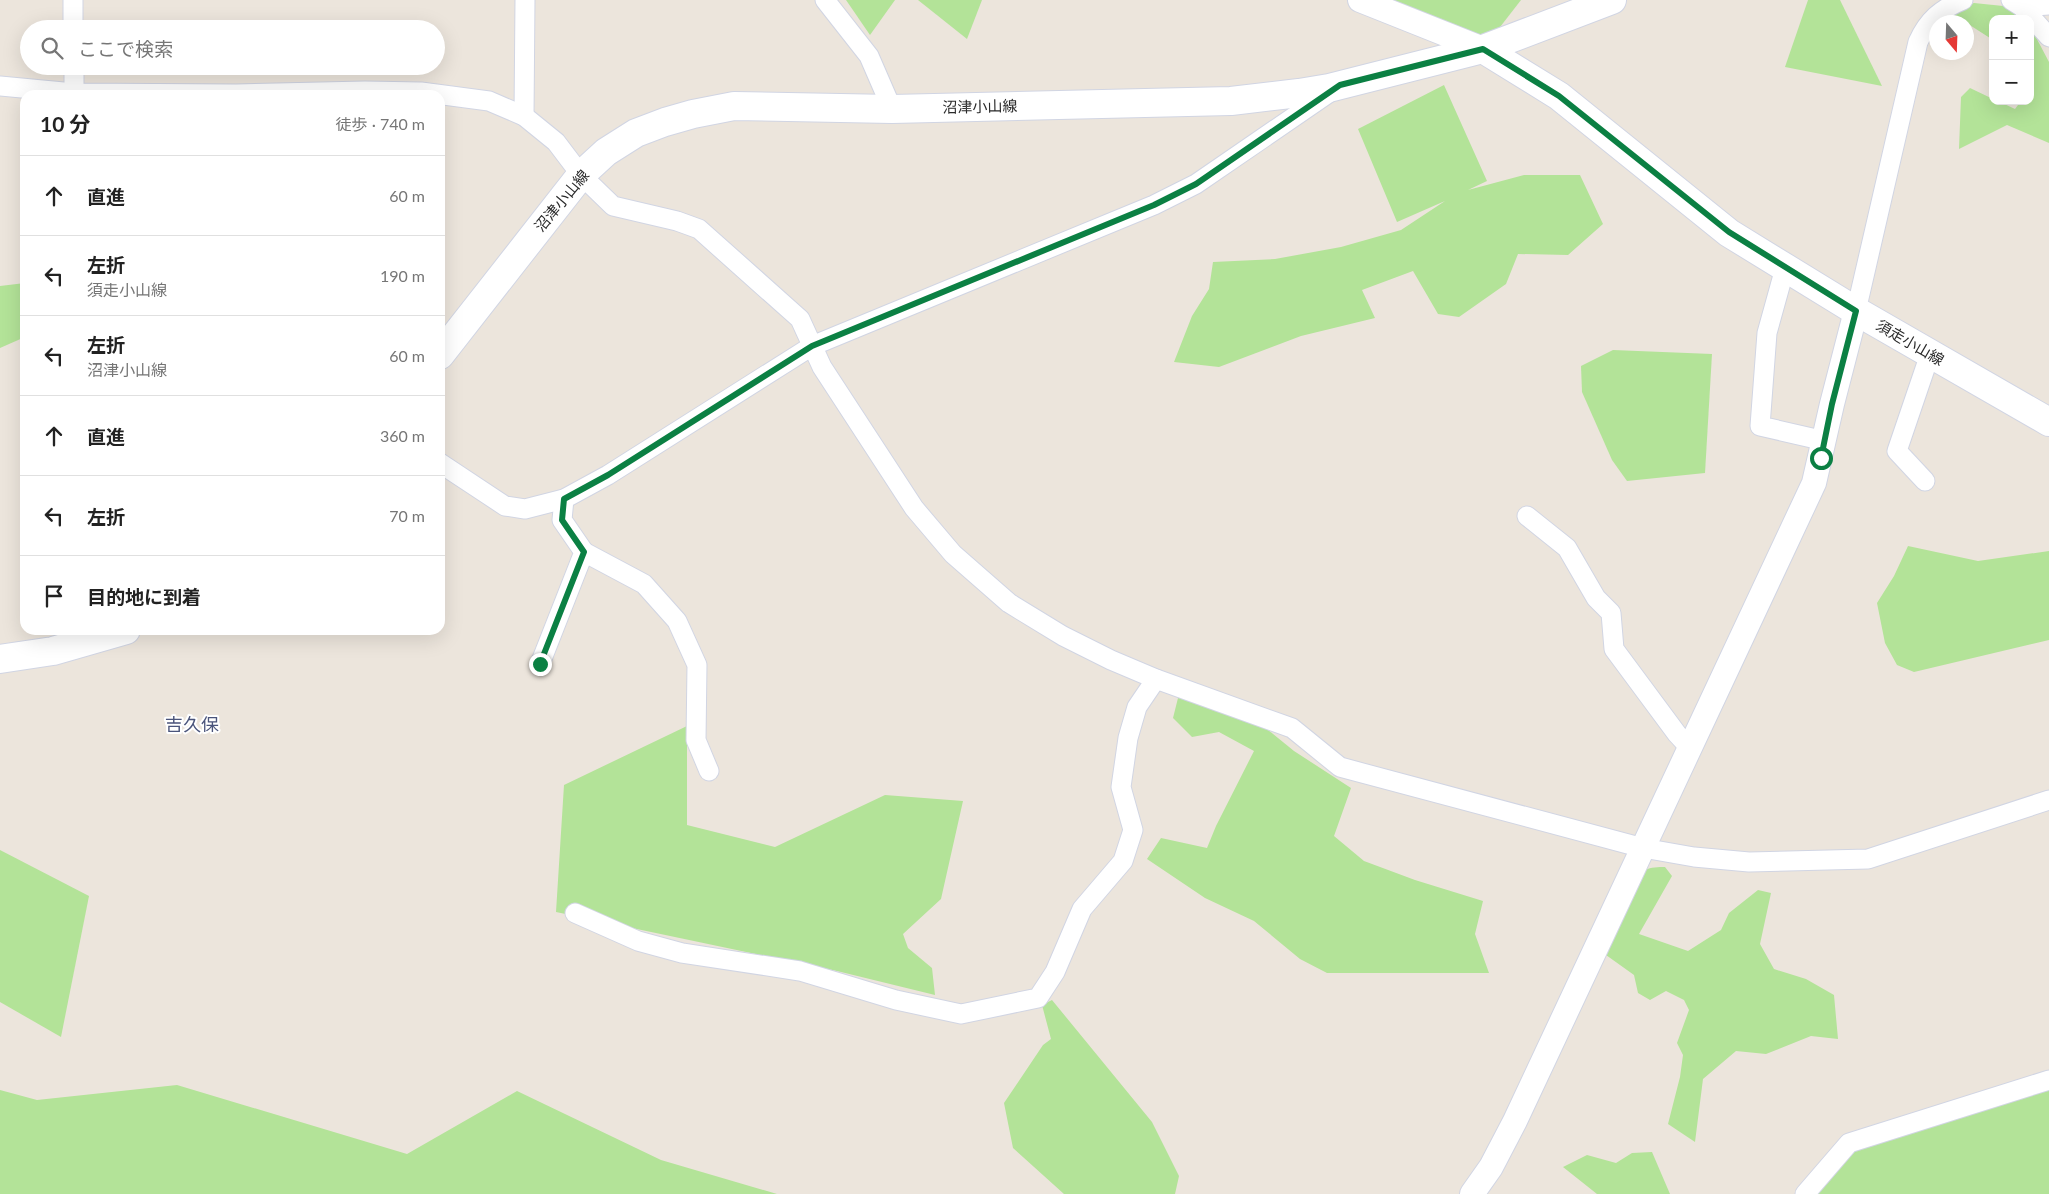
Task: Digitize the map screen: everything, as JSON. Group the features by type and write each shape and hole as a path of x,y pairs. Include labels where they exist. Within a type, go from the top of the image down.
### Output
{"main road":[{"name":"沼津小山線","path":"445,348 581,175 606,152 636,133 664,122 734,106 892,109 1231,101 1299,93 1340,85 1483,49 1612,0"},
{"name":"須走小山線","path":"1483,49 1559,96 1729,232 1856,311 2049,422"},
{"path":"0,659 53,651 109,635"}],"street":[{"path":"73,0 73,20"},
{"path":"524,116 525,0"},
{"path":"825,0 869,56 892,109"},
{"path":"1360,0 1483,49"},
{"path":"1472,1194 1491,1167 1515,1121 1814,483 1918,42 1924,28 1934,16 1945,8 1963,0"},
{"path":"2016,3 2049,5"},
{"path":"2016,3 2049,37"},
{"path":"74,75 74,90"},
{"path":"445,466 506,506 524,509 564,499 608,475 812,346 1154,205 1196,184 1340,85"},
{"path":"0,86 42,90"},
{"path":"445,95 489,101 524,116 556,142 581,175 613,206 677,221 699,229 800,319 822,367 914,508 953,554 1009,603 1063,636 1156,680 1292,728 1340,767 1643,848 1694,857 1749,862 1868,859 2049,800"},
{"path":"1785,268 1766,333 1760,426 1825,441"},
{"path":"1925,481 1897,451 1930,354"},
{"path":"564,499 562,520 584,552 644,584 677,621 697,665 696,740 710,772"},
{"path":"1527,516 1567,548 1596,598 1611,612 1614,649 1677,734 1690,747"},
{"path":"540,664 584,552"},
{"path":"575,913 638,941 682,953 800,971 896,1000 961,1014 1038,998 1055,972 1082,909 1123,861 1133,830 1121,787 1128,738 1137,707 1156,680"},
{"path":"1805,1194 1849,1142 2049,1080"}],"green space":[{"path":"846,0 895,0 870,35"},
{"path":"918,0 982,0 967,39"},
{"path":"1394,0 1521,0 1483,49"},
{"path":"1808,0 1840,0 1882,86 1785,67"},
{"path":"1974,3 2013,7 2021,15 1989,15 1989,37 1974,28 1974,15 1954,15 1948,11"},
{"path":"2034,34 2049,62 2049,143 2007,125 1959,149 1961,97 1970,88 1989,97 1989,105 2006,105 2015,109 2018,105 2034,105"},
{"path":"1444,85 1487,181 1468,190 1524,175 1580,175 1603,224 1568,255 1518,254 1506,284 1459,317 1438,314 1413,271 1362,290 1375,318 1301,336 1219,367 1174,362 1192,316 1209,289 1213,262 1275,259 1341,247 1401,230 1445,201 1397,222 1358,129"},
{"path":"20,284 20,339 0,348 0,286"},
{"path":"1613,350 1712,354 1705,473 1627,481 1612,460 1582,392 1581,366"},
{"path":"1908,546 1978,561 2049,551 2049,640 1914,672 1897,665 1885,643 1877,603 1894,576"},
{"path":"1179,694 1268,730 1294,751 1351,788 1334,836 1364,861 1415,880 1483,901 1475,934 1489,973 1327,973 1300,959 1254,921 1205,898 1147,859 1161,838 1207,848 1254,751 1219,732 1192,737 1173,718"},
{"path":"687,726 687,825 775,847 885,795 963,801 941,899 903,934 908,948 932,968 935,995 837,971 556,912 564,785"},
{"path":"0,850 89,896 61,1037 0,1002"},
{"path":"1665,867 1672,876 1639,934 1688,951 1721,930 1729,913 1758,890 1771,893 1760,944 1774,969 1806,979 1834,995 1838,1039 1811,1036 1766,1054 1736,1051 1703,1079 1695,1142 1668,1124 1680,1077 1683,1055 1677,1043 1689,1010 1684,1000 1666,991 1650,1000 1638,993 1634,975 1606,955 1623,910 1640,876 1648,869"},
{"path":"1052,1000 1152,1122 1179,1176 1175,1194 1064,1194 1013,1148 1004,1103 1043,1045 1051,1039 1042,1005"},
{"path":"177,1085 407,1154 517,1091 661,1160 777,1194 0,1194 0,1090 37,1100"},
{"path":"2049,1089 2049,1194 1816,1194 1851,1152"},
{"path":"1652,1152 1670,1194 1597,1194 1563,1167 1587,1155 1616,1163 1632,1153"}],"district":[{"name":"吉久保","path":"192,725"}],"route":[{"path":"540,664 584,552 562,520 564,499 608,475 812,346 1154,205 1196,184 1340,85 1483,49 1559,96 1729,232 1856,311 1832,404 1821,458"}]}
